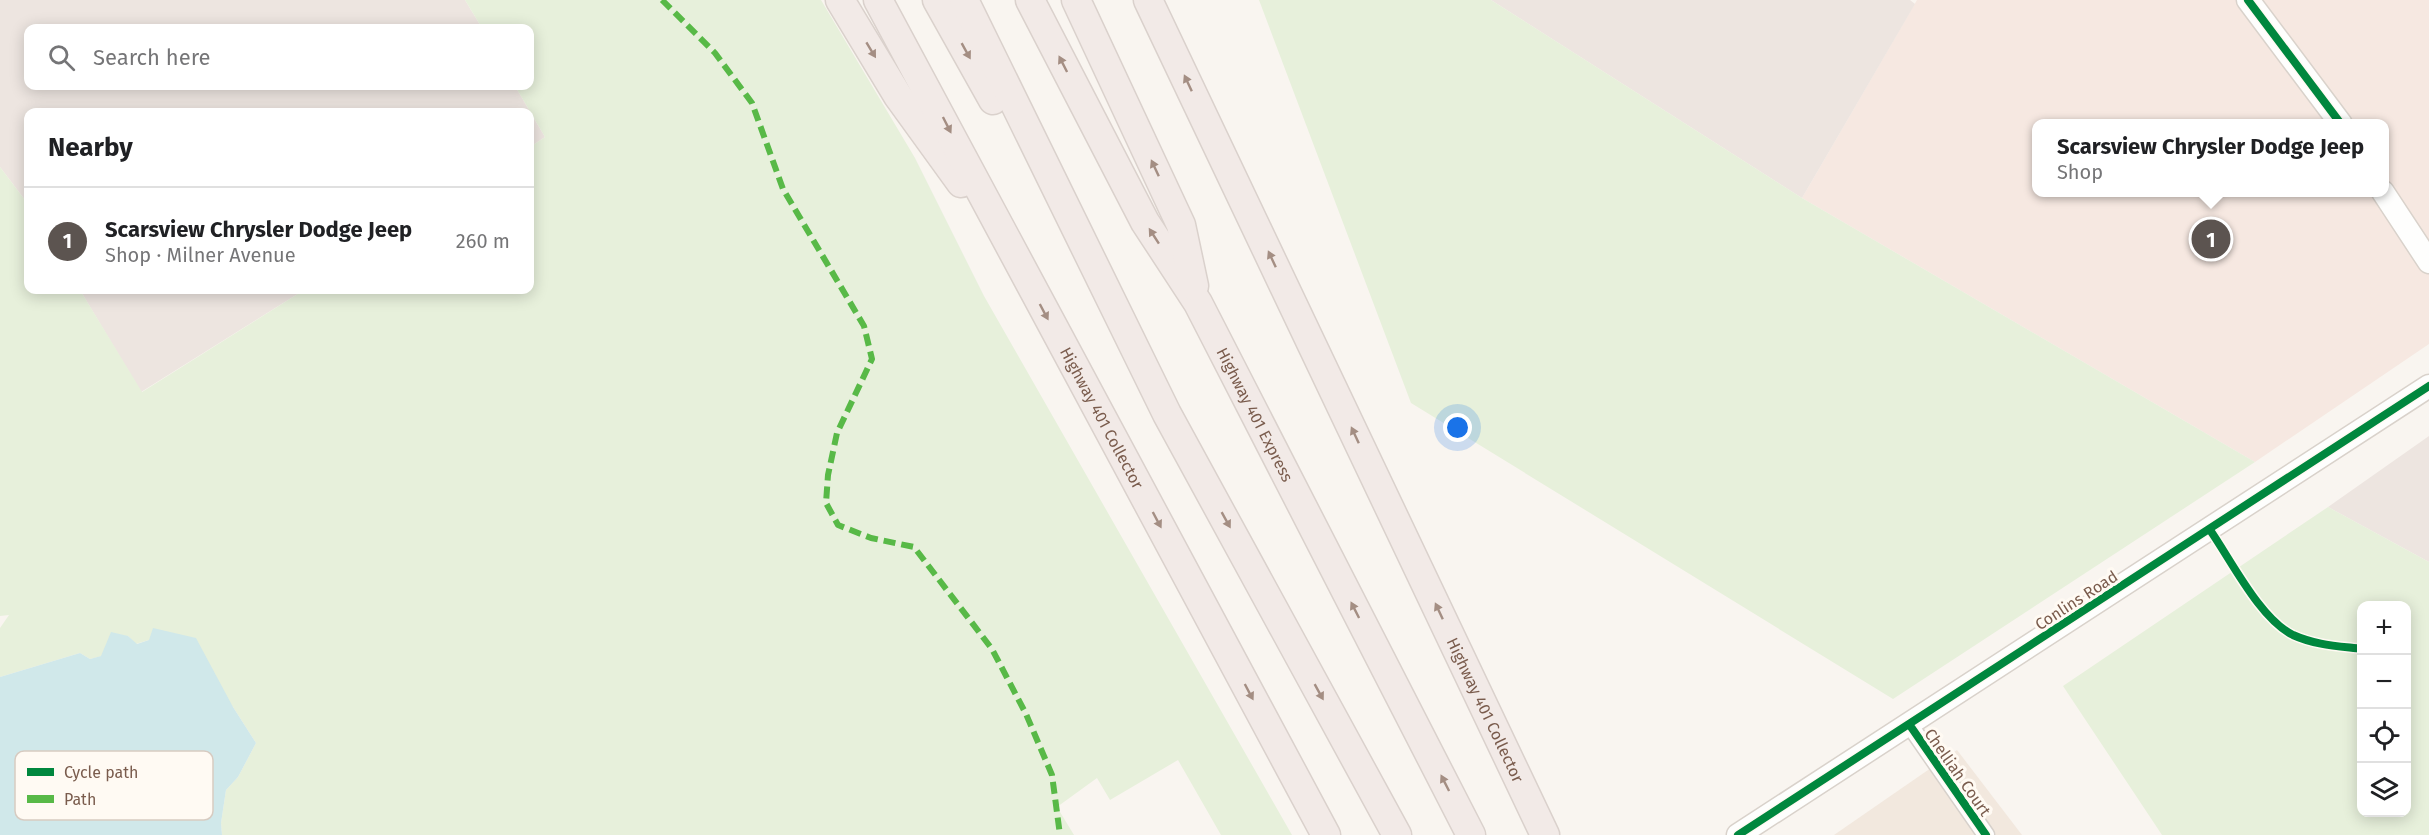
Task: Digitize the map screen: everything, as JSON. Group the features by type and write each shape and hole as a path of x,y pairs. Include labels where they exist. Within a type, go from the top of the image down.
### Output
{"highway":[{"path":"840,0 898,96 1017,260"},
{"name":"Highway 401 Collector","path":"878,0 935,101 1017,260 1326,835"},
{"path":"937,0 1397,835"},
{"path":"964,0 1167,414"},
{"name":"Highway 401 Express","path":"1030,0 1145,222 1198,303 1471,835"},
{"path":"1077,0 1181,225 1198,303"},
{"name":"Highway 401 Collector","path":"1148,0 1545,835"},
{"path":"1159,0 1162,28"}],"street":[{"path":"2248,0 2338,119"},
{"path":"2386,197 2429,262"},
{"name":"Conlins Road","path":"1737,835 2429,386"},
{"name":"Chelliah Court","path":"1909,724 1986,835"}],"shaded area":[{"path":"0,0 465,0 480,24 24,24 24,90 517,90 528,108 24,108 24,199 0,167"},
{"path":"1491,0 1910,0 1915,4 1802,198"},
{"path":"1917,0 2429,0 2429,344 2255,462 1802,198"},
{"path":"534,118 545,137 534,144"},
{"path":"82,294 298,294 141,392"},
{"path":"2429,436 2429,562 2328,507"},
{"path":"1957,750 2022,835 1834,835"}],"green space":[{"path":"465,0 821,0 915,158 984,296 1292,835 1221,835 1178,760 1110,800 1097,778 1057,807 1074,835 222,835 221,823 226,790 238,777 256,743 233,707 149,640 136,644 128,636 102,656 90,659 80,653 0,677 0,628 9,615 0,616 0,167 24,199 24,294 82,294 142,392 298,294 534,294 534,144 545,137 534,118 534,108 528,108 517,90 534,90 534,24 480,24"},
{"path":"1259,0 1491,0 1802,198 2255,462 1893,699 1411,403"},
{"path":"2328,507 2429,562 2429,835 2162,835 2063,686"}],"water":[{"path":"153,628 196,638 233,707 256,743 238,777 226,790 221,823 222,835 0,835 0,677 80,653 90,659 101,656 111,632 128,636 137,644 149,640"}],"marked path":[{"path":"662,0 715,53 752,103 783,189 864,326 872,359 837,433 828,475 826,503 838,525 871,538 914,547 992,649 1026,714 1052,775 1060,835"}],"cycle path":[{"path":"2248,0 2337,119"},
{"path":"1738,835 2429,386"},
{"path":"2210,530 2247,588 2269,616 2281,627 2293,635 2310,641 2357,648"},
{"path":"1909,724 1986,835"}],"place":[{"name":"Scarsview Chrysler Dodge Jeep","path":"2211,239"}]}
